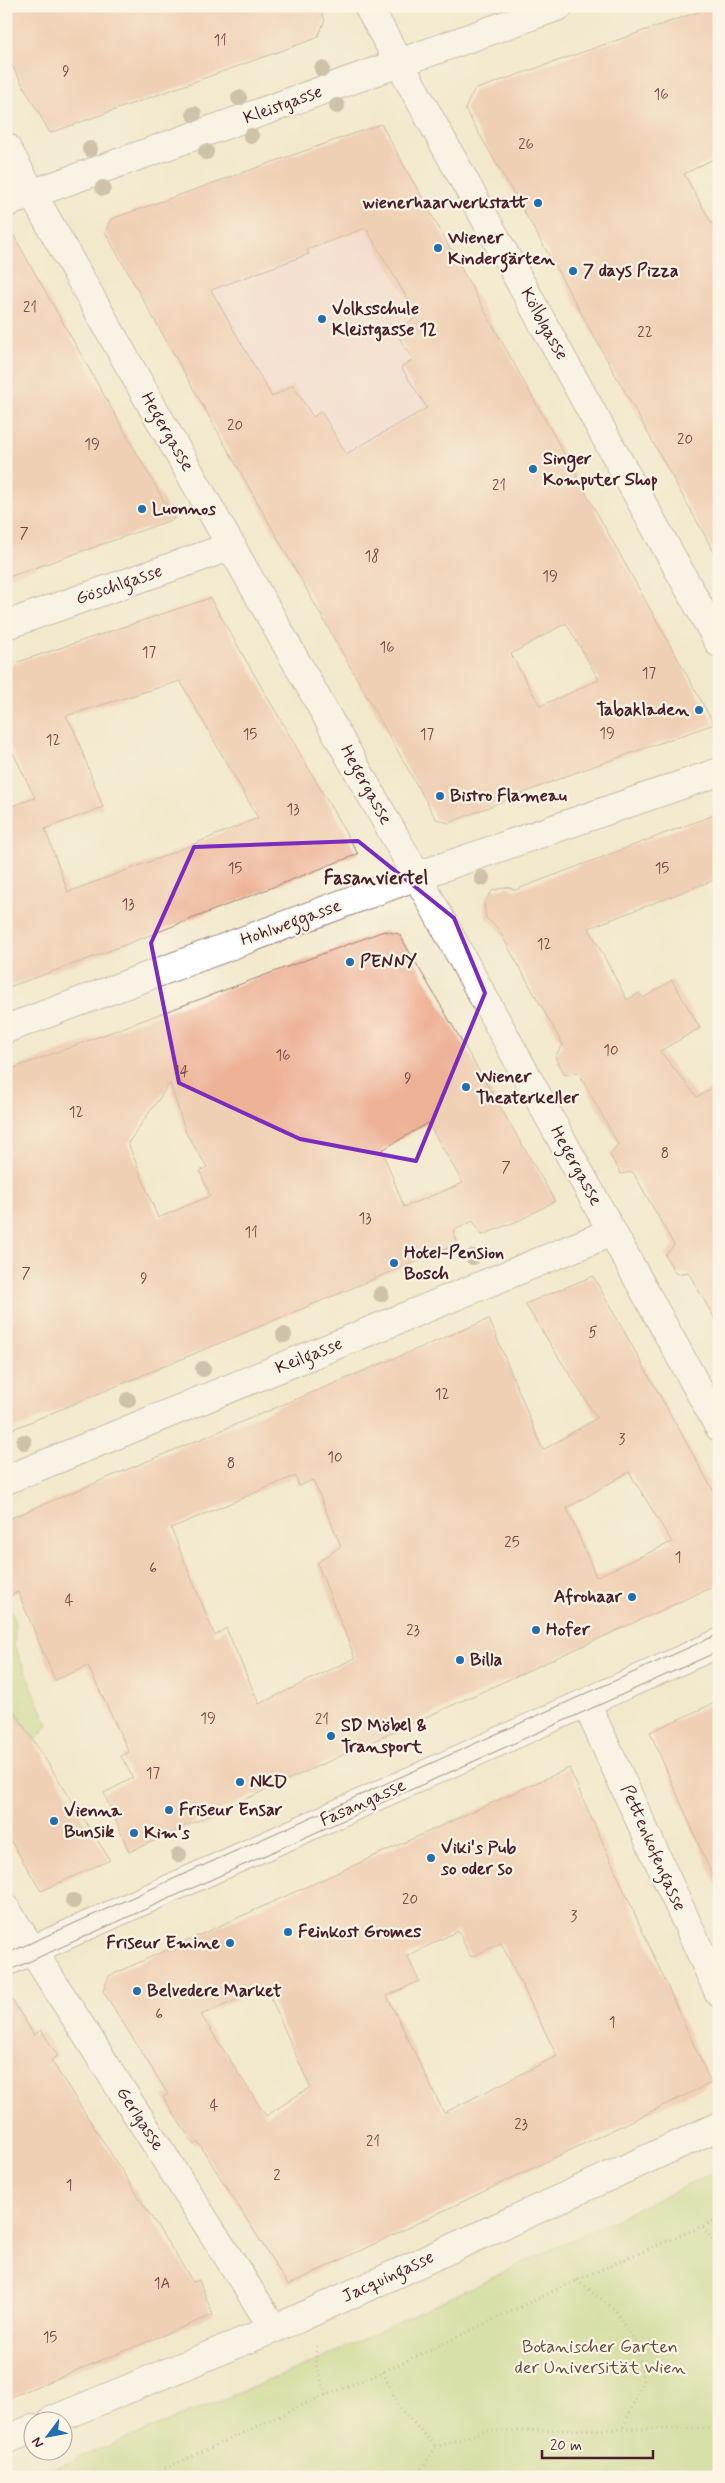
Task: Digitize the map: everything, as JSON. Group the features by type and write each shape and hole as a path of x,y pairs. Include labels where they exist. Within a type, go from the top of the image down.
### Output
{"street":[{"name":"Kölblgasse","path":"368,6 719,643"},
{"name":"Kleistgasse","path":"6,203 559,6"},
{"name":"Hegergasse","path":"6,147 417,876 719,1427"},
{"name":"Göschlgasse","path":"6,625 232,546"},
{"name":"Hohlweggasse","path":"6,1029 417,876 719,772"},
{"name":"Keilgasse","path":"6,1480 612,1232"},
{"name":"Fasangasse","path":"6,1962 719,1643"},
{"name":"Pettenkofengasse","path":"586,1703 719,1994"},
{"name":"Gerlgasse","path":"6,1909 274,2329"},
{"name":"Jacquingasse","path":"72,2412 274,2329 719,2126"},
{"path":"6,2440 22,2433"}],"path":[{"path":"146,2477 383,2372 577,2280 719,2219"},
{"path":"703,2227 719,2249"},
{"path":"577,2280 614,2309 637,2344 642,2381 623,2428"},
{"path":"314,2362 326,2396"},
{"path":"383,2372 398,2406 436,2447"},
{"path":"416,2477 436,2447 486,2431 719,2428"},
{"path":"159,2471 164,2477"}],"highlighted area":[{"path":"358,841 454,918 485,993 416,1161 300,1139 179,1083 151,943 194,847"}],"shaded area":[{"name":"Volksschule Kleistgasse 12","path":"381,124 538,407 283,549 105,232 111,219"}],"green space":[{"path":"7,1597 15,1622 14,1645 48,1725 34,1742 6,1698"},
{"name":"Botanischer Garten der Universität Wien","path":"719,2170 719,2477 32,2477 315,2362"}],"building":[{"path":"6,6 318,6 325,20 317,38 50,133 6,55"},
{"path":"719,6 719,156 684,174 719,236 719,561 546,250 465,109 474,90"},
{"path":"381,124 714,724 566,776 449,823 436,819 105,232 111,219","holes":["366,228 418,317 395,331 413,360 401,367 427,408 346,454 321,411 313,417 293,385 272,397 211,290 309,254 307,250","566,623 599,680 540,706 511,654"]},
{"path":"6,222 174,519 6,578"},
{"path":"210,598 358,854 91,958 6,988 6,808 35,798 6,738 6,666","holes":["180,681 258,818 157,859 68,892 45,829 103,807 74,730 66,716"]},
{"path":"719,813 719,878 589,928 627,1000 639,993 643,998 672,980 700,1028 660,1051 697,1097 719,1084 719,1326 688,1272 676,1274 665,1255 674,1245 633,1172 621,1174 610,1155 618,1144 578,1072 565,1075 555,1056 563,1045 497,927 486,918 484,902 493,890 508,887 515,890"},
{"path":"384,931 399,934 555,1201 520,1220 482,1235 473,1221 453,1231 458,1244 6,1432 6,1071","holes":["170,1083 186,1133 207,1167 200,1171 210,1196 158,1218 128,1143","428,1123 463,1183 404,1207 382,1150"]},
{"path":"593,1276 719,1501 719,1584 129,1852 104,1793 133,1778 121,1756 129,1752 88,1666 55,1680 18,1592 6,1597 6,1520 489,1319 543,1450 597,1418 525,1304","holes":["629,1472 672,1542 596,1577 567,1508","295,1476 299,1486 313,1480 341,1546 317,1563 355,1658 259,1704 226,1628 215,1636 171,1528"]},
{"path":"6,1698 110,1860 41,1891 6,1833"},
{"path":"719,1701 719,1891 650,1732"},
{"path":"569,1768 711,2083 288,2285 198,2142 194,2145 163,2097 168,2094 103,1991 109,1976","holes":["458,1931 471,1957 501,1943 557,2056 444,2113 387,1996 419,1981 407,1956","266,1987 310,2087 266,2116 201,2015"]},
{"path":"6,1990 34,2035 41,2030 58,2056 51,2060 193,2282 199,2280 213,2315 6,2399"}],"tram line":[{"path":"6,1954 719,1634"},
{"path":"6,1972 719,1651"}],"place":[{"name":"wienerhaarwerkstatt","path":"538,203"},
{"name":"Wiener Kindergärten","path":"438,248"},
{"name":"7 days Pizza","path":"573,271"},
{"name":"Volksschule Kleistgasse 12","path":"322,319"},
{"name":"Singer Komputer Shop","path":"533,469"},
{"name":"Luonnos","path":"142,509"},
{"name":"Tabakladen","path":"699,710"},
{"name":"Bistro Flameau","path":"440,796"},
{"name":"PENNY","path":"350,962"},
{"name":"Wiener Theaterkeller","path":"466,1087"},
{"name":"Hotel-Pension Bosch","path":"394,1263"},
{"name":"Afrohaar","path":"632,1597"},
{"name":"Hofer","path":"536,1630"},
{"name":"Billa","path":"460,1660"},
{"name":"SD Möbel & Transport","path":"331,1736"},
{"name":"NKD","path":"240,1782"},
{"name":"Friseur Ensar","path":"169,1810"},
{"name":"Vienna Bunsik","path":"54,1821"},
{"name":"Kim's","path":"134,1833"},
{"name":"Viki's Pub so oder so","path":"431,1858"},
{"name":"Feinkost Gromes","path":"288,1932"},
{"name":"Friseur Emine","path":"230,1943"},
{"name":"Belvedere Market","path":"137,1991"}],"district":[{"name":"Fasanviertel","path":"376,878"}]}
